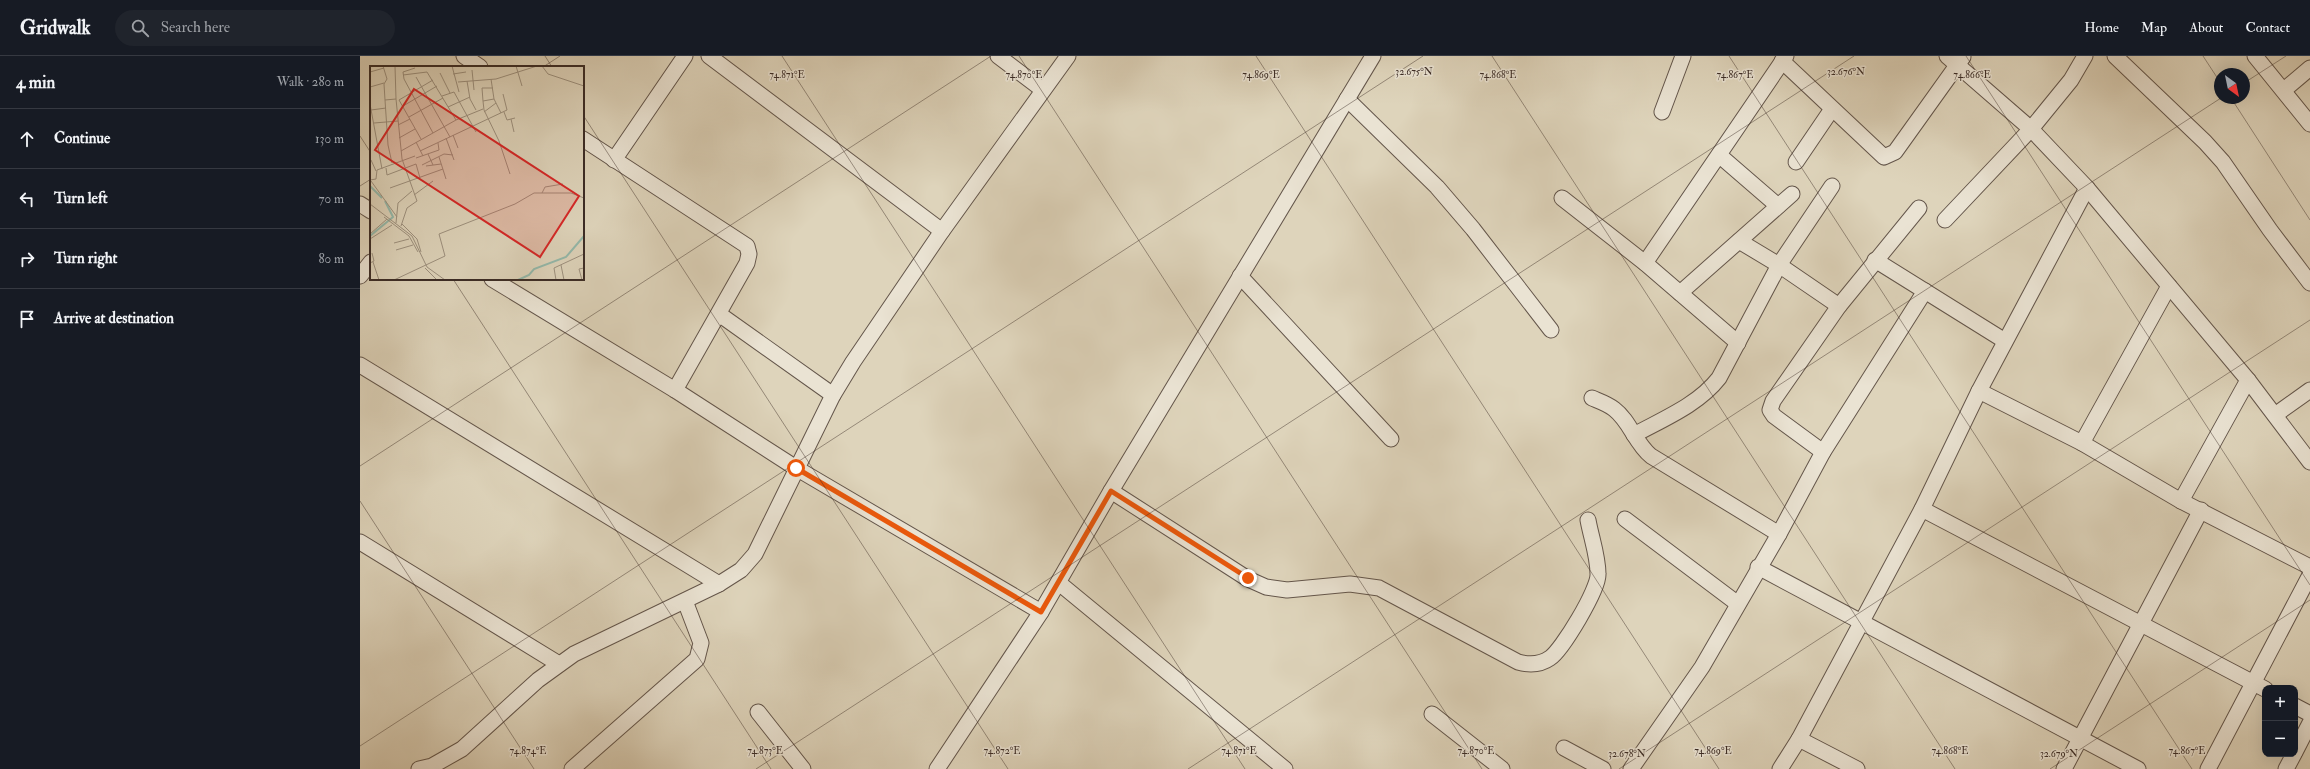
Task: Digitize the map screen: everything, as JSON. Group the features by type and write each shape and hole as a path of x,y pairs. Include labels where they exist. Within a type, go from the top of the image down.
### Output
{"street":[{"path":"464,56 479,66"},
{"path":"614,160 685,56"},
{"path":"709,56 942,231"},
{"path":"998,56 1043,90"},
{"path":"428,768 446,760 478,736 559,664 574,654 719,584 741,570 755,554 796,468 833,395 852,362 942,231 1068,56"},
{"path":"937,769 1041,612 1111,491 1373,56"},
{"path":"1662,112 1682,56"},
{"path":"1945,220 2031,129 2071,80 2085,56"},
{"path":"2116,56 2205,142 2223,162 2270,230 2310,283"},
{"path":"2255,56 2310,124"},
{"path":"1645,263 1784,59 1832,109 1884,157 1895,152 1956,59 2031,129 2087,188 2248,380 2310,462"},
{"path":"2284,90 2310,68"},
{"path":"1347,99 1442,193 1473,229 1551,330"},
{"path":"1796,162 1832,109"},
{"path":"584,140 747,246 749,254 747,263 675,390"},
{"path":"1719,155 1778,206"},
{"path":"1634,436 1702,397 1719,378 1779,265 1832,186"},
{"path":"1780,769 1799,739 1922,509 1979,391 2087,188"},
{"path":"1680,293 1792,194"},
{"path":"1562,198 1645,263 1738,344"},
{"path":"360,204 370,210"},
{"path":"1823,452 1774,416 1770,410 1773,401 1839,306 1875,260 1919,208"},
{"path":"1739,241 1779,265 1839,306"},
{"path":"1875,260 2006,341"},
{"path":"360,276 370,263"},
{"path":"1240,276 1391,439"},
{"path":"494,280 675,390 796,468 1041,612"},
{"path":"2082,443 2168,286"},
{"path":"1631,769 1690,687 1758,567 1779,534 1823,452 1925,291"},
{"path":"719,314 833,395"},
{"path":"360,365 719,584"},
{"path":"2181,501 2248,380"},
{"path":"2275,415 2310,390"},
{"path":"1979,391 2082,443 2181,501 2310,567"},
{"path":"1592,398 1614,409 1650,456 1779,534"},
{"path":"1111,491 1248,578 1266,587 1288,590 1312,590 1350,584 1379,588 1518,662 1528,664 1540,663 1551,658 1559,649 1593,594 1598,574 1588,520"},
{"path":"1922,509 2259,686"},
{"path":"2064,769 2079,738 2142,625 2201,510"},
{"path":"1625,519 1738,604"},
{"path":"360,542 559,664"},
{"path":"1758,567 1860,623 2138,769"},
{"path":"2208,769 2259,686 2310,575"},
{"path":"1058,583 1285,769"},
{"path":"572,769 697,659 701,643 685,601"},
{"path":"2298,708 2310,714"},
{"path":"758,712 803,769"},
{"path":"1432,714 1502,769"},
{"path":"2298,747 2310,723"},
{"path":"1799,739 1857,769"},
{"path":"1564,748 1603,769"},
{"path":"2286,769 2293,757"}],"route":[{"path":"796,468 1041,612 1111,491 1248,578"}]}
